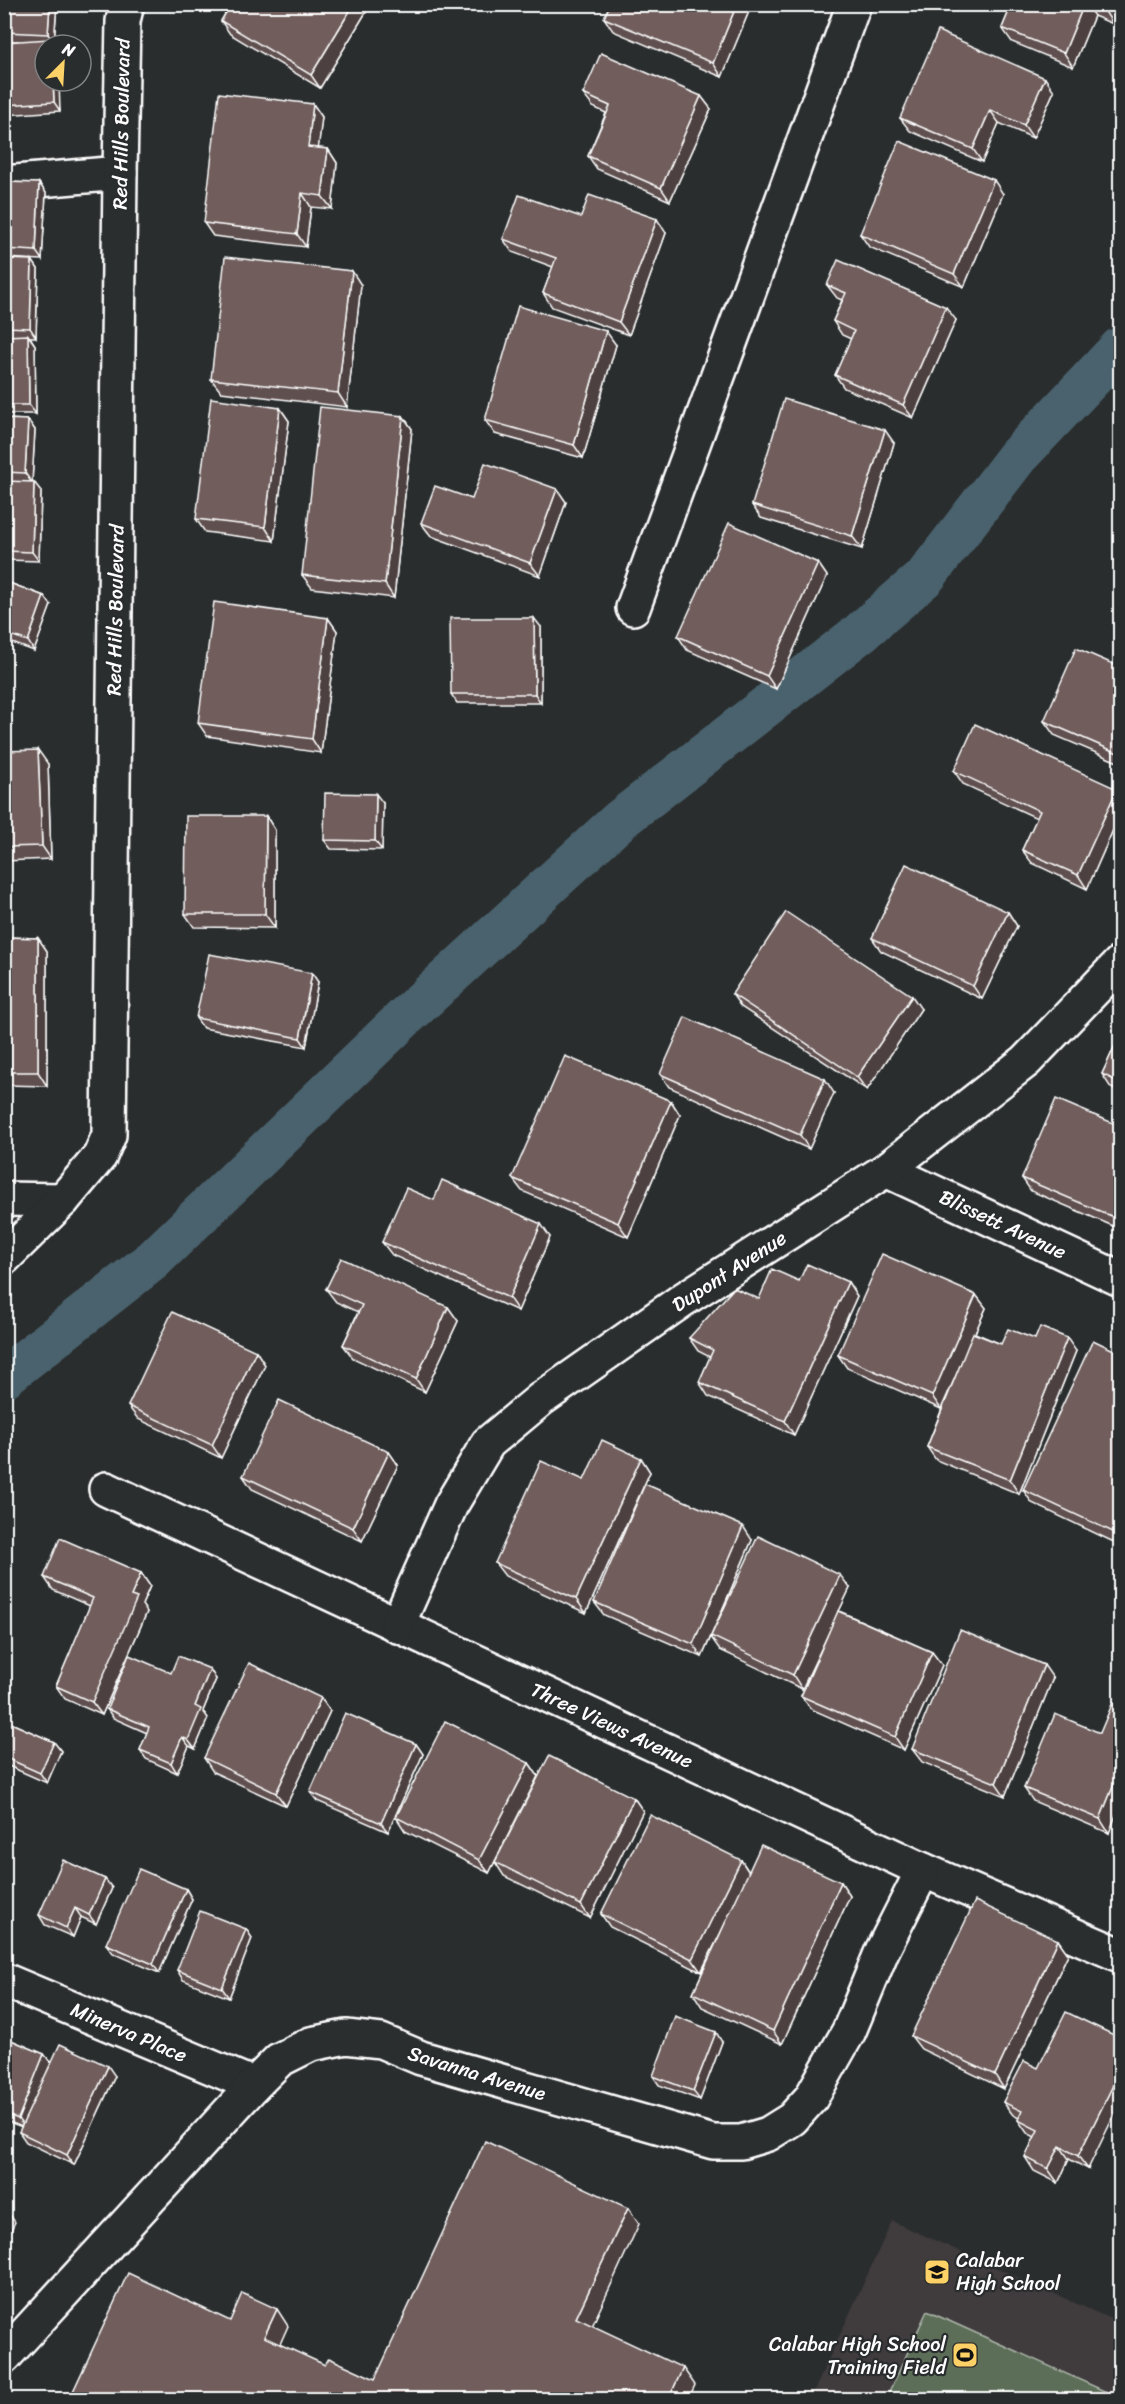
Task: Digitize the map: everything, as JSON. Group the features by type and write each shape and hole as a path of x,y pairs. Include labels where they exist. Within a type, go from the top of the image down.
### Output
{"street":[{"name":"Red Hills Boulevard","path":"4,1258 63,1200 100,1156 109,1135 120,173 123,21 127,4"},
{"path":"633,608 854,4"},
{"path":"4,183 120,173"},
{"name":"Dupont Avenue","path":"397,1626 451,1505 488,1443 541,1399 684,1299 886,1170 1026,1061 1120,963"},
{"name":"Blissett Avenue","path":"886,1170 1120,1279"},
{"path":"4,1199 63,1200"},
{"name":"Three Views Avenue","path":"106,1489 923,1870 1120,1954"},
{"name":"Savanna Avenue","path":"4,2357 254,2085 279,2060 311,2044 346,2037 381,2041 421,2058 713,2142 741,2142 768,2134 792,2119 811,2098 849,2031 882,1952 923,1870"},
{"name":"Minerva Place","path":"4,1980 254,2085"}],"shaded area":[{"name":"Calabar High School","path":"892,2221 1120,2323 1120,2399 810,2400"}],"green space":[{"name":"Calabar High School Training Field","path":"927,2311 1120,2398 1120,2399 886,2399"}],"building":[{"path":"4,4 50,4 48,33 4,32"},
{"path":"231,4 354,4 311,75 221,21"},
{"path":"610,4 737,4 713,63 604,18"},
{"path":"1012,4 1084,4 1064,53 1002,28"},
{"path":"1089,4 1106,4 1104,10"},
{"path":"938,31 1045,78 1024,125 990,110 973,149 900,118"},
{"path":"33,40 33,93 54,93 54,102 4,105 4,42"},
{"path":"601,53 701,96 661,188 588,156 610,106 583,94"},
{"path":"219,93 313,104 308,147 328,149 322,196 302,193 297,234 204,223"},
{"path":"899,141 994,180 954,274 860,234"},
{"path":"4,182 39,183 36,251 4,249"},
{"path":"519,195 581,217 589,195 657,219 619,322 543,293 556,258 503,239"},
{"path":"225,257 352,271 338,393 211,379"},
{"path":"4,259 32,260 30,328 4,327"},
{"path":"838,260 946,307 903,405 835,375 854,331 833,321 846,293 827,285"},
{"path":"518,306 606,331 574,445 485,420"},
{"path":"28,335 29,405 4,405 4,336"},
{"path":"211,398 280,408 265,527 196,519"},
{"path":"784,399 885,430 852,536 752,505"},
{"path":"320,407 403,416 385,584 302,575"},
{"path":"4,419 28,420 25,473 4,472"},
{"path":"485,463 557,489 530,563 421,523 435,486 472,499"},
{"path":"4,481 34,482 32,552 4,551"},
{"path":"729,523 818,563 767,676 678,636"},
{"path":"4,581 44,596 28,641 4,633"},
{"path":"214,602 328,618 312,739 198,723"},
{"path":"450,618 534,618 535,694 451,694"},
{"path":"1120,641 1120,655 1116,653"},
{"path":"1076,648 1120,667 1120,754 1044,721"},
{"path":"975,724 1117,789 1078,875 1022,850 1040,811 954,771"},
{"path":"38,750 42,846 4,847 4,751"},
{"path":"325,793 376,794 375,841 324,840"},
{"path":"186,816 266,816 265,914 185,914"},
{"path":"906,864 1008,912 973,986 872,938"},
{"path":"786,912 912,996 857,1077 732,994"},
{"path":"4,937 38,938 38,1072 4,1072"},
{"path":"209,954 312,973 300,1038 196,1018"},
{"path":"685,1017 825,1079 800,1135 660,1074"},
{"path":"1120,1035 1120,1083 1102,1074"},
{"path":"565,1056 671,1101 618,1223 512,1178"},
{"path":"1056,1099 1120,1126 1120,1208 1116,1218 1022,1178"},
{"path":"442,1180 541,1224 509,1298 382,1242 406,1188 434,1200"},
{"path":"882,1254 976,1295 932,1396 838,1355"},
{"path":"341,1258 448,1307 416,1379 343,1345 362,1305 326,1289"},
{"path":"807,1264 848,1282 785,1421 699,1382 713,1350 689,1338 734,1288 759,1299 772,1269 799,1281"},
{"path":"172,1312 256,1351 212,1445 128,1406"},
{"path":"1040,1327 1067,1338 1010,1480 927,1447 973,1333 1001,1344 1008,1329 1035,1339"},
{"path":"1093,1340 1120,1353 1120,1515 1113,1532 1023,1490"},
{"path":"279,1400 389,1452 353,1528 243,1476"},
{"path":"602,1440 641,1458 576,1599 495,1563 541,1461 584,1480"},
{"path":"645,1484 743,1526 693,1644 594,1602"},
{"path":"758,1536 840,1575 793,1675 711,1636"},
{"path":"60,1538 141,1573 131,1596 137,1598 92,1702 56,1686 93,1598 44,1577"},
{"path":"838,1611 932,1652 895,1737 801,1696"},
{"path":"960,1630 1044,1665 996,1783 912,1749"},
{"path":"129,1655 171,1673 178,1656 210,1669 195,1706 201,1709 188,1740 182,1737 171,1763 140,1750 149,1727 107,1709"},
{"path":"249,1663 321,1698 276,1793 204,1758"},
{"path":"1113,1702 1120,1705 1120,1769 1100,1819 1024,1788 1055,1714 1100,1733"},
{"path":"345,1713 416,1744 381,1823 310,1792"},
{"path":"4,1720 54,1742 40,1773 4,1757"},
{"path":"445,1721 529,1763 479,1860 396,1817"},
{"path":"549,1756 634,1798 581,1905 495,1862"},
{"path":"650,1815 741,1860 692,1959 601,1914"},
{"path":"761,1845 841,1882 773,2031 693,1993"},
{"path":"63,1860 105,1879 89,1915 75,1908 66,1928 39,1915"},
{"path":"139,1869 186,1889 153,1964 106,1944"},
{"path":"975,1901 1058,1940 995,2075 911,2036"},
{"path":"200,1911 246,1929 222,1988 177,1970"},
{"path":"1066,2012 1120,2038 1120,2071 1078,2156 1060,2146 1048,2169 1025,2157 1038,2130 1018,2120 1022,2111 1003,2102 1024,2061 1038,2068"},
{"path":"675,2016 716,2032 693,2091 653,2076"},
{"path":"4,2037 44,2054 18,2119 4,2113"},
{"path":"60,2044 108,2066 67,2155 19,2132"},
{"path":"485,2141 628,2208 576,2318 683,2368 668,2400 69,2400 128,2273 230,2321 242,2293 277,2309 264,2337 325,2365 329,2358 375,2379"}],"waterway":[{"path":"4,1377 153,1260 405,1017 620,820 860,633 925,577 1017,457 1120,348"}],"place":[{"name":"Calabar High School","path":"937,2272"},
{"name":"Calabar High School Training Field","path":"965,2355"}]}
